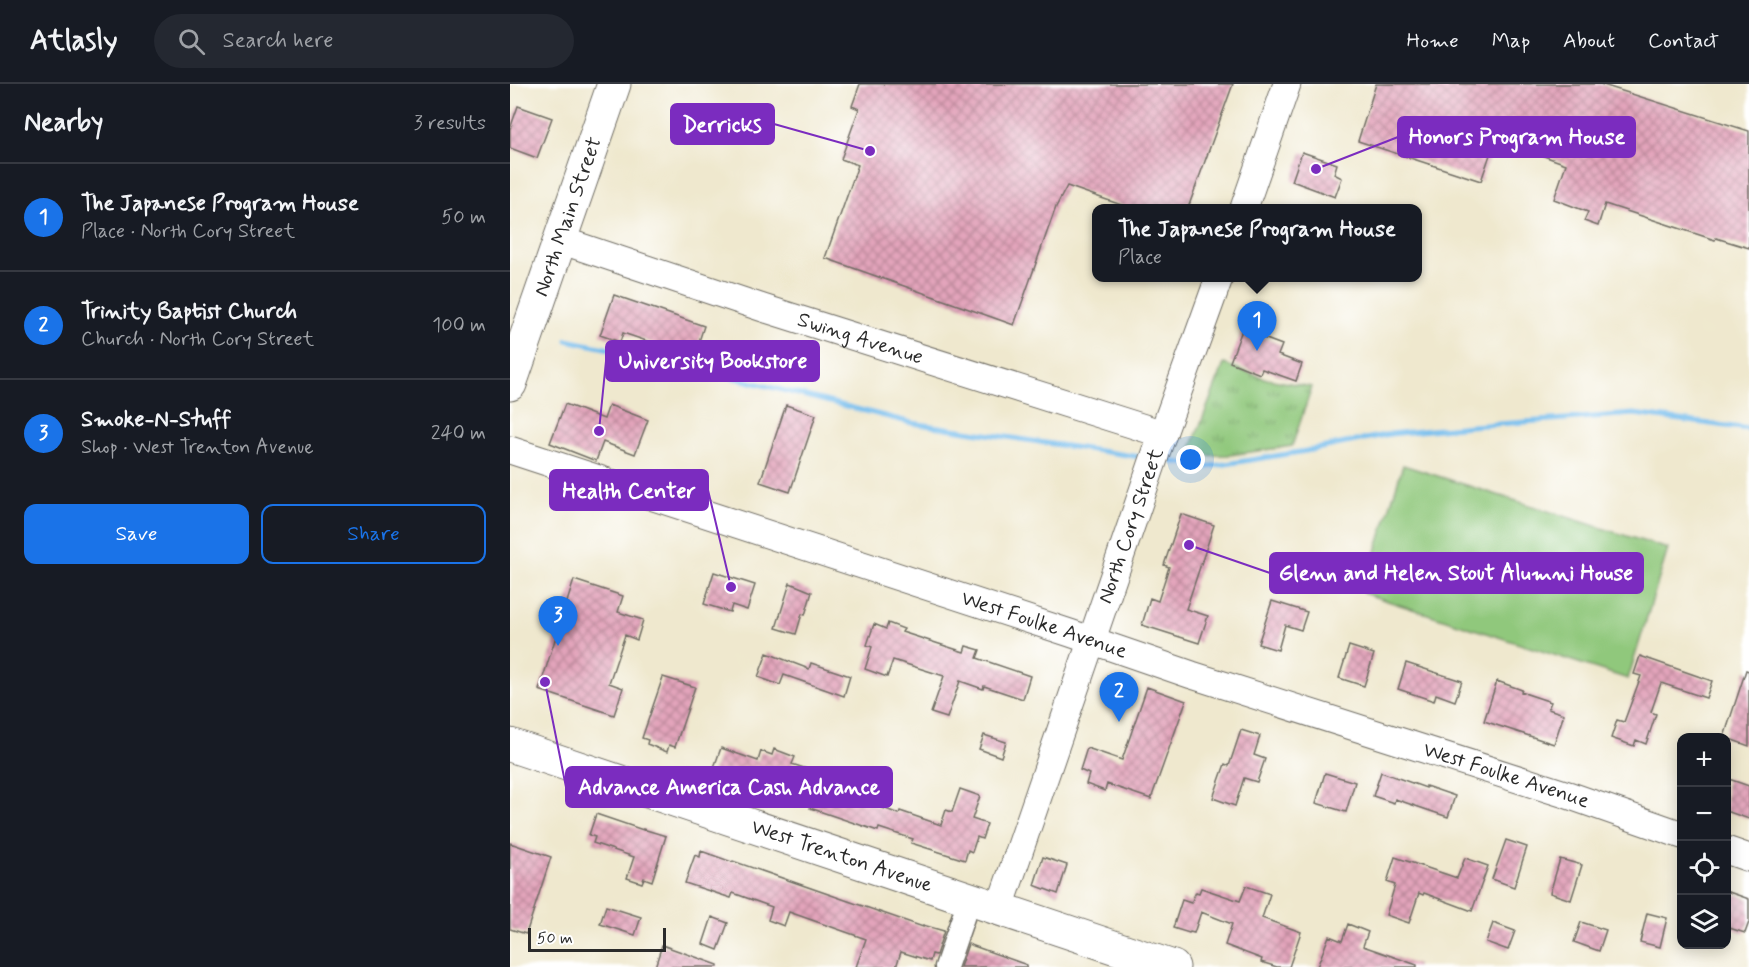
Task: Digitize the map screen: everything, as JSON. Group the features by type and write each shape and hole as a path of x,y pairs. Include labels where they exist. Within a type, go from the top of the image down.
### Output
{"main road":[{"name":"North Main Street","path":"510,384 613,84"},
{"name":"West Trenton Avenue","path":"510,745 1173,967"}],"street":[{"path":"1245,204 1287,84"},
{"name":"Swing Avenue","path":"560,240 1160,442"},
{"name":"North Cory Street","path":"946,967 984,905 1091,641 1218,282"},
{"name":"West Foulke Avenue","path":"510,450 1192,675 1568,795 1677,833"},
{"path":"1731,852 1749,858"}],"green space":[{"path":"1224,364 1267,379 1312,387 1292,446 1230,455 1188,456"},
{"path":"1403,465 1668,549 1628,679 1363,593"}],"building":[{"path":"860,84 1233,84 1189,204 1119,204 1067,186 1056,207 1014,325 825,258 858,165 841,159 859,109 852,106"},
{"path":"1376,84 1600,84 1749,131 1749,248 1716,238 1715,240 1605,204 1598,226 1584,221 1588,212 1554,199 1566,164 1516,146 1513,153 1493,146 1481,181 1358,141"},
{"path":"518,106 552,118 537,158 510,148 510,129"},
{"path":"1302,152 1337,164 1334,174 1342,178 1335,197 1292,181"},
{"path":"614,295 704,326 694,357 623,333 620,342 600,335"},
{"path":"1242,330 1282,345 1278,355 1302,364 1296,381 1262,369 1260,374 1230,362"},
{"path":"565,404 604,419 609,405 648,420 635,454 603,442 596,461 550,443"},
{"path":"786,405 816,415 790,492 760,482"},
{"path":"1181,514 1214,525 1186,609 1208,616 1199,643 1142,625 1150,598 1158,601 1169,567 1164,565"},
{"path":"714,572 755,585 747,610 732,605 730,612 704,604"},
{"path":"574,580 623,596 618,612 643,620 637,640 625,635 609,683 623,688 614,715 539,690"},
{"path":"790,583 812,592 796,634 776,628"},
{"path":"1272,601 1307,612 1301,630 1285,625 1278,650 1258,644"},
{"path":"888,623 904,629 902,632 964,652 966,646 980,650 977,658 1030,676 1023,699 960,681 947,718 931,713 944,676 893,660 887,677 865,669 872,647 867,645 874,624 886,629"},
{"path":"1349,646 1374,654 1364,686 1339,678"},
{"path":"767,653 809,669 811,663 850,676 844,696 784,675 780,685 758,677"},
{"path":"1640,656 1712,681 1706,698 1661,683 1651,712 1656,714 1646,744 1636,740 1634,746 1611,738 1617,720 1624,722 1641,676 1634,674"},
{"path":"1406,663 1462,681 1455,701 1436,694 1434,701 1398,689"},
{"path":"1746,670 1749,671 1749,746 1731,740 1731,733 1725,733"},
{"path":"663,677 695,687 675,747 669,745 667,752 647,744 648,740 642,738"},
{"path":"1497,681 1551,702 1548,709 1564,714 1554,744 1484,721"},
{"path":"1147,687 1186,701 1151,799 1107,784 1105,791 1086,784 1089,774 1080,770 1087,748 1122,760"},
{"path":"1241,730 1260,736 1254,755 1265,759 1257,782 1244,778 1235,806 1213,798 1225,764 1229,766"},
{"path":"984,735 1006,742 1001,757 979,749"},
{"path":"721,748 758,761 761,751 772,755 774,749 795,757 792,764 846,782 842,793 899,814 900,811 941,825 946,810 952,812 960,789 980,796 972,819 987,824 982,839 977,837 972,852 968,850 965,860 911,843 913,839 879,828 878,831 810,808 814,797 784,787 780,797 712,773"},
{"path":"1381,772 1455,796 1448,817 1395,799 1394,803 1373,796"},
{"path":"1325,773 1355,782 1346,812 1316,803"},
{"path":"1731,780 1749,786 1749,819 1731,813"},
{"path":"596,814 666,836 652,881 644,878 642,883 627,878 634,857 593,843 595,837 589,835"},
{"path":"1506,840 1527,847 1514,887 1492,879"},
{"path":"510,843 551,857 526,934 510,929"},
{"path":"701,851 923,927 923,925 944,931 936,955 932,954 930,961 901,952 896,967 856,967 866,939 789,912 784,926 768,920 772,907 733,893 731,898 685,883 695,855 700,857"},
{"path":"1043,857 1067,865 1058,894 1034,885"},
{"path":"1395,857 1457,878 1465,858 1488,866 1472,911 1419,893 1409,923 1386,915 1395,885 1387,882"},
{"path":"1560,859 1582,865 1571,900 1550,893"},
{"path":"1246,886 1270,894 1262,918 1301,932 1289,967 1277,967 1261,962 1262,959 1225,945 1232,924 1201,912 1194,933 1173,928 1182,900 1191,903 1196,892 1199,893 1201,888 1240,901"},
{"path":"1731,893 1749,899 1749,922 1745,933 1731,929"},
{"path":"606,906 641,917 635,935 600,924"},
{"path":"1647,913 1667,918 1660,947 1640,942"},
{"path":"712,917 728,923 718,950 703,944"},
{"path":"1581,922 1606,930 1599,951 1574,942"},
{"path":"1493,923 1515,931 1508,950 1486,942"},
{"path":"1348,924 1368,932 1363,946 1417,965 1417,967 1317,967 1329,936 1342,941"},
{"path":"968,944 1027,965 1027,967 960,967"},
{"path":"662,945 718,965 718,967 655,967"}],"waterway":[{"path":"567,340 676,363 912,423 1147,458"},
{"path":"1162,460 1207,467 1306,451 1390,434 1634,414 1749,429"}],"place":[{"name":"Derricks","path":"870,151"},
{"name":"Honors Program House","path":"1316,169"},
{"name":"The Japanese Program House","path":"1257,351"},
{"name":"University Bookstore","path":"599,431"},
{"name":"Glenn and Helen Stout Alumni House","path":"1189,545"},
{"name":"Health Center","path":"731,587"},
{"name":"Smoke-N-Stuff","path":"558,646"},
{"name":"Advance America Cash Advance","path":"545,682"},
{"name":"Trinity Baptist Church","path":"1119,722"}]}
